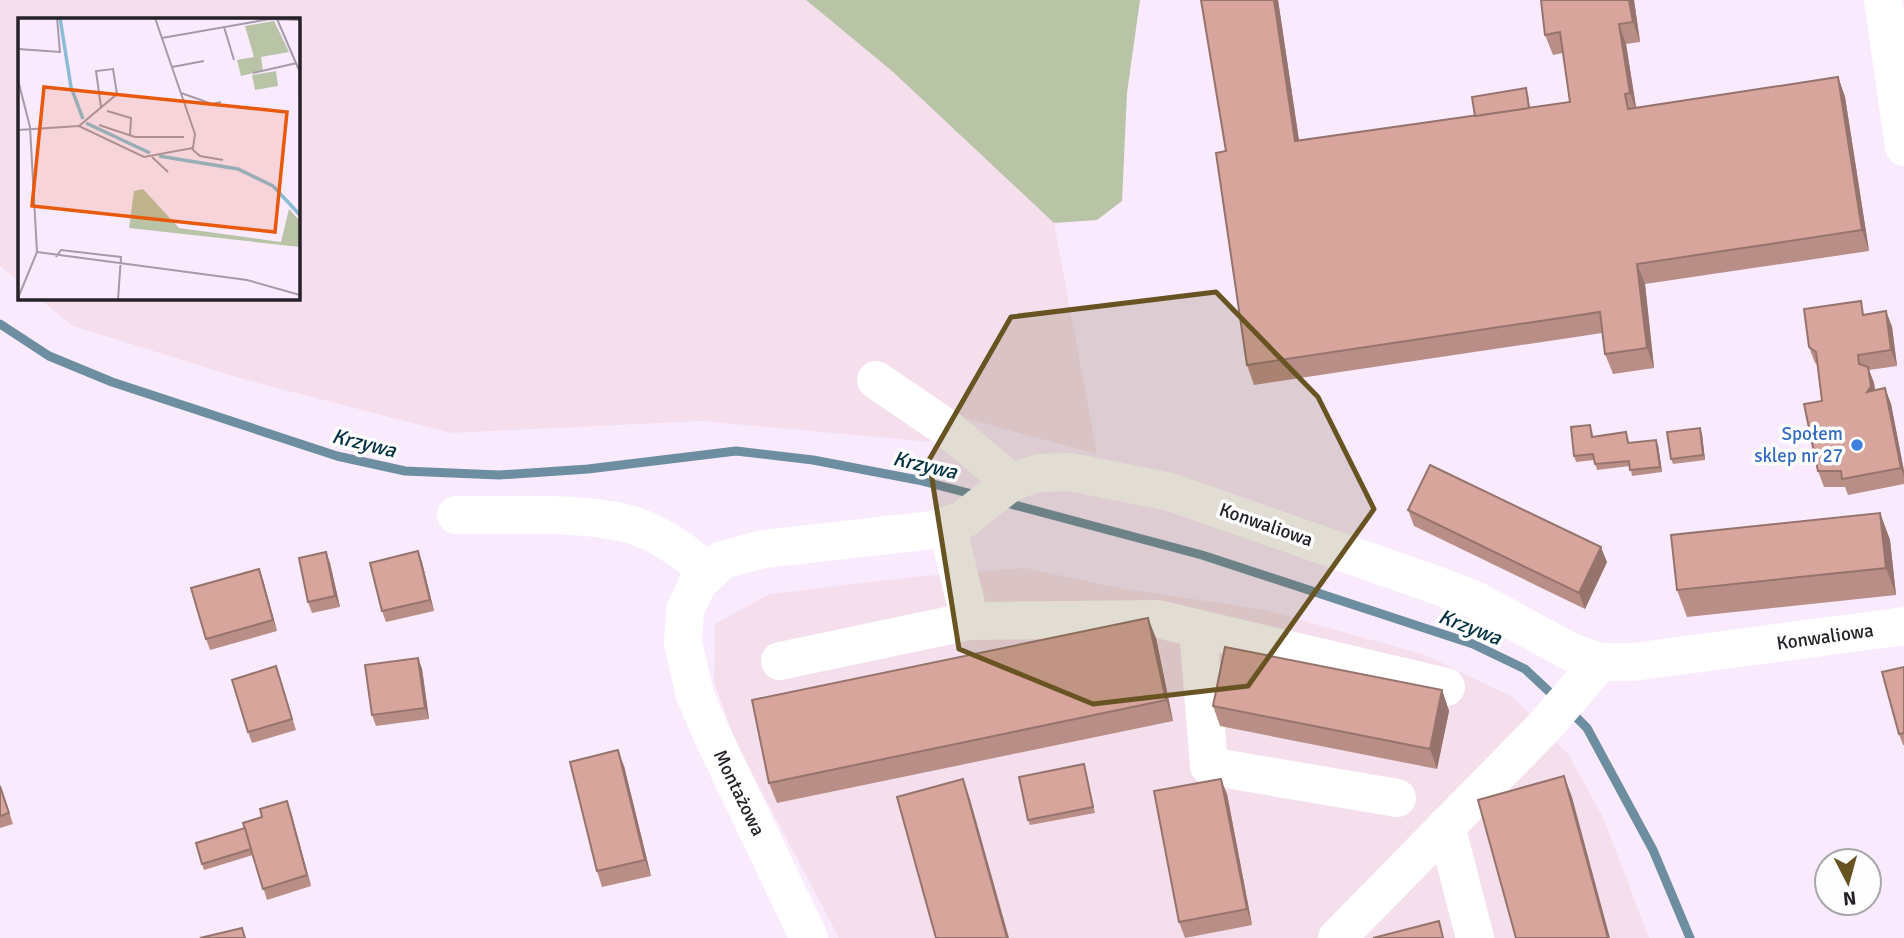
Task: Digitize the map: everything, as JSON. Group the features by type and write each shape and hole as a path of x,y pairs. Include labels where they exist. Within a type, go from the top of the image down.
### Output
{"street":[{"path":"1883,0 1904,147"},
{"path":"876,380 948,429 1012,482"},
{"name":"Konwaliowa","path":"683,643 685,610 698,583 722,560 763,549 910,533 955,523 1012,482 1038,473 1070,472 1170,492 1462,595 1571,652 1590,673 1633,662 1904,626"},
{"path":"456,514 594,518 639,527 672,543 709,572"},
{"path":"955,523 970,621"},
{"path":"780,661 970,621 1158,619 1446,687"},
{"path":"1198,629 1209,766 1397,798"},
{"name":"Montażowa","path":"683,643 695,695 709,728 809,938"},
{"path":"1337,938 1545,726 1590,673"},
{"path":"1446,826 1475,938"}],"highlighted area":[{"path":"1216,292 1318,397 1374,509 1248,686 1093,704 959,649 929,460 1011,317"}],"shaded area":[{"path":"0,0 806,0 892,71 1054,223 1097,454 954,415 943,443 702,421 451,433 246,380 73,326 39,299 299,299 299,18 18,18 18,281 0,266"},
{"path":"1025,568 1119,588 1266,610 1425,655 1513,697 1568,754 1603,817 1649,938 839,938 735,741 714,681 715,624 770,594 913,577"}],"green space":[{"path":"806,0 1140,0 1127,93 1122,201 1097,220 1054,223 892,71"}],"building":[{"path":"1201,0 1274,0 1295,141 1570,102 1560,32 1545,35 1541,0 1629,0 1633,22 1619,24 1630,93 1625,94 1628,109 1838,77 1862,230 1637,264 1647,348 1605,354 1600,312 1247,365 1216,153 1226,151"},
{"path":"1526,88 1529,108 1475,116 1472,97"},
{"path":"1861,301 1863,315 1886,311 1891,350 1858,355 1859,364 1868,367 1871,386 1867,392 1885,388 1901,468 1842,479 1841,471 1818,471 1804,404 1822,401 1816,352 1809,347 1804,309"},
{"path":"1590,425 1592,437 1626,432 1628,443 1656,440 1660,467 1630,470 1629,461 1595,464 1593,454 1574,456 1571,427"},
{"path":"1700,428 1703,455 1671,459 1667,432"},
{"path":"1430,465 1601,547 1579,593 1408,510"},
{"path":"1880,513 1886,568 1677,590 1671,535"},
{"path":"418,551 430,600 382,611 370,563"},
{"path":"326,552 335,596 308,602 299,558"},
{"path":"259,569 273,620 206,639 191,588"},
{"path":"1148,618 1166,700 769,783 752,700"},
{"path":"1225,647 1442,690 1430,749 1213,706"},
{"path":"418,658 425,708 372,715 365,665"},
{"path":"276,666 292,719 248,732 232,680"},
{"path":"1904,667 1904,733 1899,734 1882,672"},
{"path":"618,750 645,860 597,871 570,762"},
{"path":"1084,764 1093,807 1028,820 1019,777"},
{"path":"1564,776 1608,938 1516,938 1478,800"},
{"path":"963,779 1007,938 936,938 897,797"},
{"path":"1221,779 1247,909 1179,922 1154,791"},
{"path":"0,786 9,813 0,816"},
{"path":"287,801 307,875 263,889 243,823 262,817 260,809"},
{"path":"245,828 251,849 202,864 196,843"},
{"path":"1439,921 1443,938 1373,938"},
{"path":"242,928 245,938 200,938"}],"waterway":[{"name":"Krzywa","path":"0,324 49,356 112,382 337,456 405,471 499,475 588,469 736,451 813,460 918,480 976,495"},
{"name":"Krzywa","path":"1003,502 1202,555 1473,644 1525,669 1556,698"},
{"name":"Krzywa","path":"1569,710 1587,728 1653,850 1690,938"}],"place":[{"name":"Społem sklep nr 27","path":"1857,445"}]}
